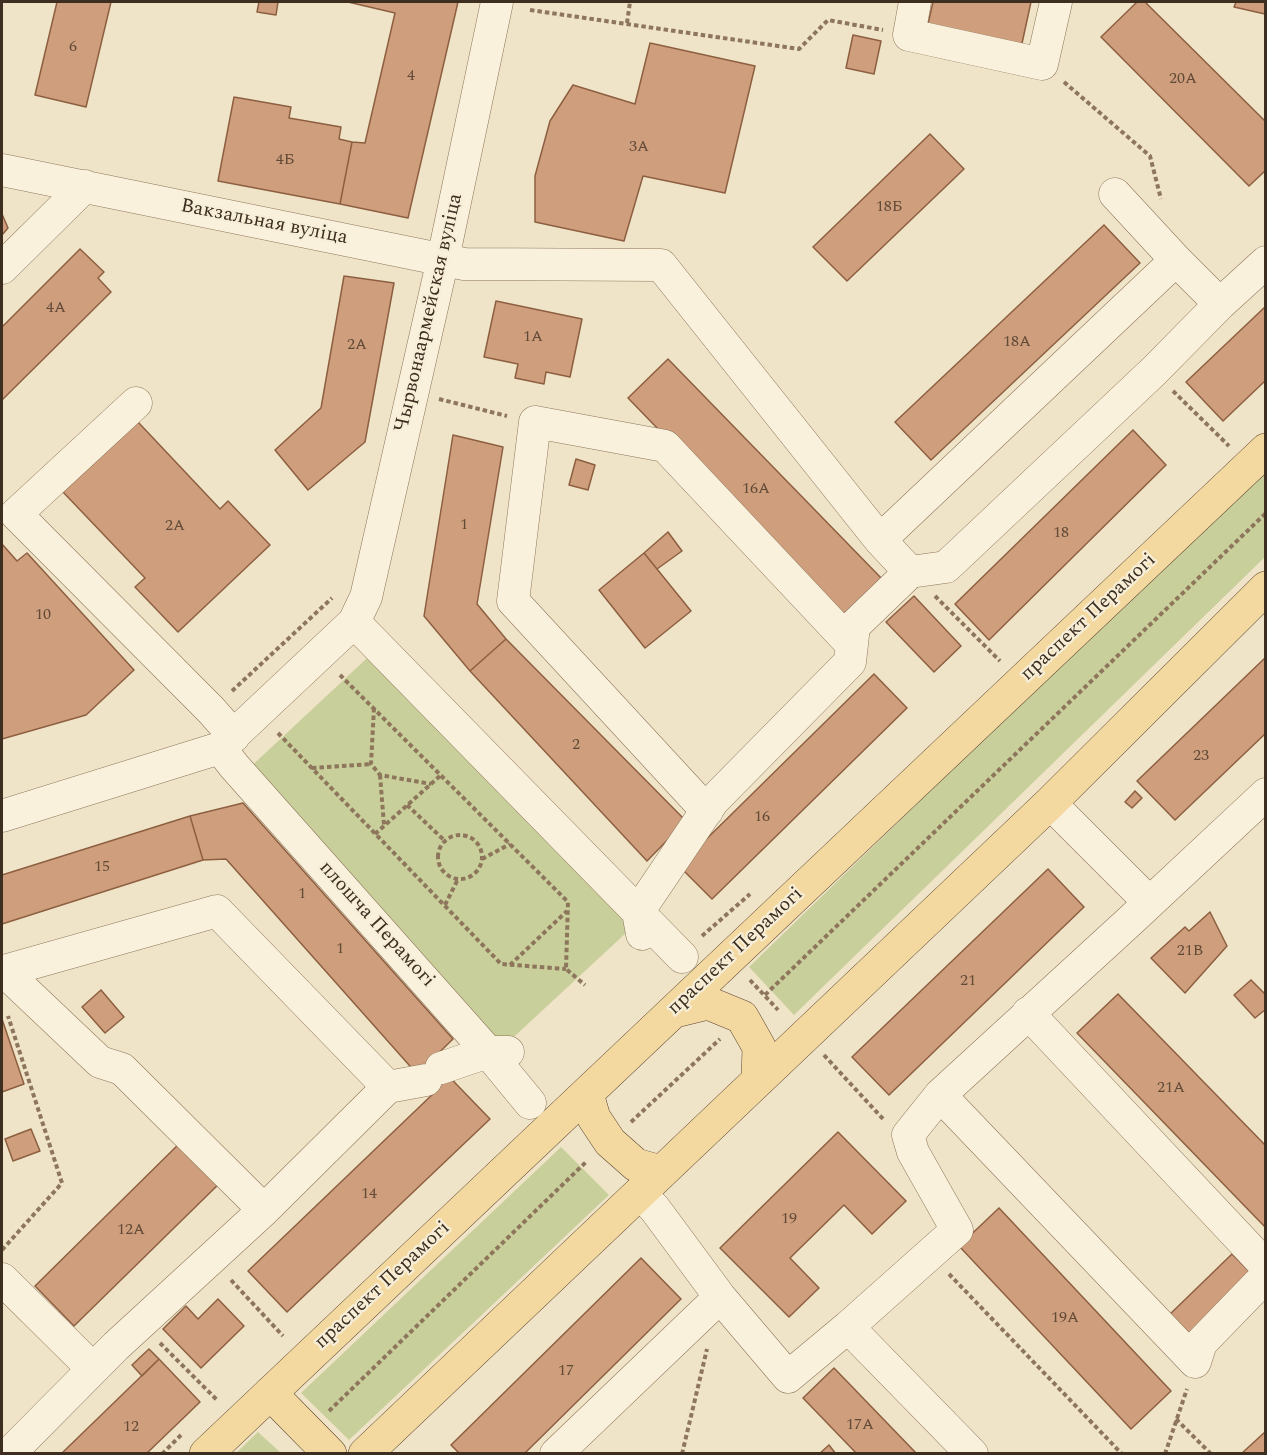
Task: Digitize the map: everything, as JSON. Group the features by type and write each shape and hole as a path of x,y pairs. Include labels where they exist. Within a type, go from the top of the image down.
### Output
{"main road":[{"name":"праспект Перамогі","path":"206,1454 1266,450"},
{"path":"365,1454 1050,803 1266,588"},
{"path":"675,1011 708,1003 742,1017 759,1047 758,1079"},
{"path":"587,1094 594,1118 610,1142 636,1165 650,1183"},
{"path":"270,1393 330,1454"}],"street":[{"name":"Чырвонаармейская вуліца","path":"354,622 366,597 443,259 497,2"},
{"path":"915,2 909,35 1042,64 1056,2"},
{"name":"Вакзальная вуліца","path":"2,170 464,264 661,265 880,540 910,572"},
{"path":"2,268 85,186"},
{"path":"1115,194 1220,304"},
{"path":"880,540 1176,260"},
{"path":"640,923 713,801 850,662 854,626 910,572 946,567 1266,262"},
{"name":"плошча Перамогі","path":"136,404 16,514 211,710 227,742 234,766 498,1052 530,1103"},
{"path":"707,811 513,601 535,422 665,446 852,645"},
{"path":"2,816 227,742 354,622 640,923 682,957"},
{"path":"650,1183 655,1209 720,1297 788,1377 957,1230 913,1152 908,1135 940,1095 1266,794"},
{"path":"1050,803 1149,902"},
{"path":"264,1210 122,1069 100,1062 4,971 217,911 388,1087"},
{"path":"1028,1013 1266,1266"},
{"path":"9,1454 93,1370 264,1210 388,1087 498,1052"},
{"path":"940,1095 1195,1362 1201,1343 1266,1276"},
{"path":"2,1280 93,1370"},
{"path":"556,1454 720,1297"},
{"path":"848,1327 972,1454"}],"path":[{"path":"627,23 630,2"},
{"path":"530,10 799,49 828,20 909,35"},
{"path":"1042,64 1150,156 1162,202"},
{"path":"1154,371 1228,446"},
{"path":"435,398 535,422"},
{"path":"765,995 1266,513"},
{"path":"910,572 1002,663"},
{"path":"211,710 333,597 338,589"},
{"path":"335,670 568,902 566,969"},
{"path":"374,708 371,764 380,775 384,826"},
{"path":"274,729 501,964 566,969 585,985"},
{"path":"312,768 371,764"},
{"path":"380,775 430,784"},
{"path":"375,834 441,775"},
{"path":"407,805 445,842"},
{"path":"458,835 466,836 478,844 482,859 471,876 458,879 446,874 439,862 441,848 445,842 458,835"},
{"path":"482,859 510,844"},
{"path":"444,906 458,879"},
{"path":"510,965 568,910"},
{"path":"742,973 778,1010"},
{"path":"2,1251 62,1183 5,1006"},
{"path":"623,1128 725,1034"},
{"path":"824,1055 876,1112"},
{"path":"329,1411 592,1157"},
{"path":"930,1254 1122,1454"},
{"path":"211,1259 283,1336"},
{"path":"142,1324 217,1400"},
{"path":"682,1454 709,1342"},
{"path":"1165,1454 1195,1362"},
{"path":"1176,1419 1211,1454"}],"green space":[{"path":"1265,466 1265,557 794,1015 749,967"},
{"path":"380,646 640,920 503,1047 245,772"},
{"path":"561,1147 609,1195 349,1440 301,1393"},
{"path":"258,1432 281,1453 236,1453"}],"building":[{"path":"57,2 111,2 86,107 35,95"},
{"path":"259,2 278,2 276,15 257,12"},
{"path":"348,2 458,2 408,218 340,204 352,142 365,143 395,13"},
{"path":"933,2 1031,2 1021,48 927,28"},
{"path":"1137,2 1145,2 1266,122 1266,170 1249,186 1101,37"},
{"path":"1236,2 1266,2 1265,14 1234,7"},
{"path":"853,35 881,41 874,74 846,68"},
{"path":"650,43 755,66 725,193 643,176 624,241 535,222 535,176 550,121 573,85 635,104"},
{"path":"234,97 291,107 289,118 341,127 339,139 352,142 340,204 218,181"},
{"path":"930,134 964,169 847,281 813,247"},
{"path":"2,214 8,228 2,235"},
{"path":"1104,225 1140,263 931,460 895,422"},
{"path":"80,249 104,272 98,278 111,292 2,400 2,327"},
{"path":"344,276 394,283 365,442 308,490 275,450 321,408"},
{"path":"496,301 582,319 570,377 546,372 544,384 515,378 518,364 484,357"},
{"path":"1266,306 1266,380 1223,421 1186,382"},
{"path":"668,359 885,582 844,621 628,398"},
{"path":"138,422 220,509 228,501 270,545 178,632 135,587 145,578 63,492"},
{"path":"1133,430 1166,465 989,640 955,604"},
{"path":"453,435 503,447 477,604 506,639 470,671 424,616"},
{"path":"576,459 595,465 588,490 569,485"},
{"path":"668,532 682,551 657,569 644,553"},
{"path":"2,544 17,561 27,553 134,670 86,715 2,739"},
{"path":"644,553 691,611 645,648 599,590"},
{"path":"914,596 961,646 934,672 886,622"},
{"path":"506,639 686,821 647,861 470,671"},
{"path":"1266,657 1266,733 1175,820 1137,781"},
{"path":"874,674 907,708 712,899 679,866"},
{"path":"1135,791 1142,798 1132,808 1125,802"},
{"path":"243,803 453,1039 417,1074 226,859 203,860 190,816"},
{"path":"190,816 203,860 2,924 2,875"},
{"path":"1048,869 1084,907 889,1095 852,1057"},
{"path":"1210,912 1227,946 1185,993 1151,958 1185,927 1189,931"},
{"path":"1251,980 1266,995 1266,1009 1255,1018 1234,995"},
{"path":"101,990 124,1017 105,1033 82,1007"},
{"path":"1118,994 1266,1146 1266,1228 1077,1033"},
{"path":"2,1019 24,1084 2,1092"},
{"path":"432,1059 490,1119 287,1312 248,1271 436,1091"},
{"path":"31,1129 40,1151 13,1161 5,1139"},
{"path":"838,1132 906,1201 872,1234 844,1205 790,1258 819,1288 789,1317 720,1248"},
{"path":"187,1136 227,1176 74,1326 35,1286"},
{"path":"999,1208 1171,1391 1131,1429 959,1246"},
{"path":"1232,1254 1252,1274 1185,1340 1165,1319"},
{"path":"641,1258 681,1299 524,1454 460,1454 451,1445"},
{"path":"218,1299 244,1326 201,1368 163,1329 186,1306 198,1319"},
{"path":"149,1349 159,1359 142,1376 132,1365"},
{"path":"159,1359 200,1402 146,1454 61,1454"},
{"path":"834,1368 917,1454 857,1454 803,1398"},
{"path":"1266,1431 1266,1454 1241,1454"},
{"path":"829,1445 836,1454 819,1454"}]}
